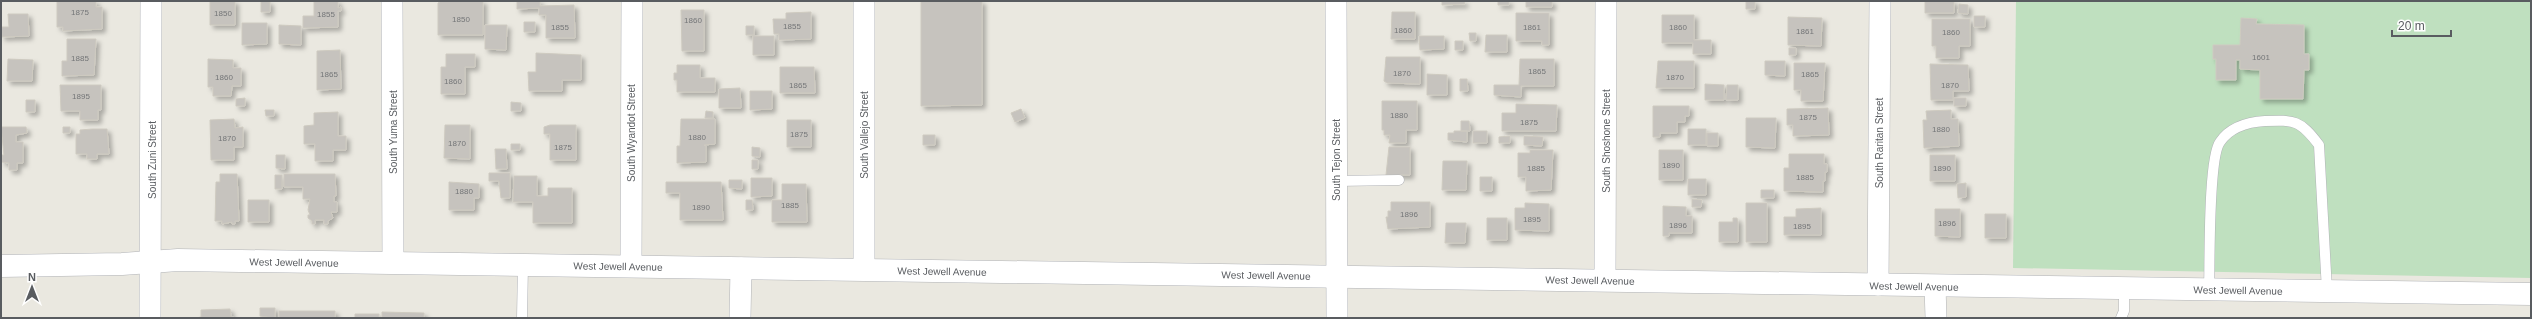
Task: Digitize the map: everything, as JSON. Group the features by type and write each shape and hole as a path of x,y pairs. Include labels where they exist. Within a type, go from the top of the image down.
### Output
{"street":[{"name":"South Zuni Street","path":"150,318 152,1"},
{"name":"South Yuma Street","path":"392,1 393,263"},
{"name":"South Wyandot Street","path":"631,265 632,1"},
{"name":"South Vallejo Street","path":"864,1 864,270"},
{"name":"South Tejon Street","path":"1336,1 1337,318"},
{"name":"South Shoshone Street","path":"1605,280 1606,1"},
{"name":"South Raritan Street","path":"1878,285 1880,1"},
{"name":"West Jewell Avenue","path":"1,266 178,260 522,265 631,265 864,270 2531,294"},
{"path":"740,318 741,268"},
{"path":"1935,286 1936,318"}],"lane":[{"path":"2209,289 2213,170 2219,142 2233,129 2257,122 2292,120 2308,130 2319,145 2327,291"},
{"path":"1336,181 1399,180"},
{"path":"522,265 522,318"},
{"path":"2121,318 2124,311 2124,289"}],"green space":[{"path":"2016,1 2531,1 2531,278 2013,268"}],"building":[{"path":"57,1 96,1 96,7 102,7 102,29 63,31 63,27 57,27"},
{"path":"210,1 235,1 235,25 210,25"},
{"path":"261,1 270,2 270,12 261,12"},
{"path":"314,1 338,1 338,8 341,7 341,11 338,11 338,27 303,28 303,16 314,16"},
{"path":"441,1 483,1 483,35 438,35 438,3"},
{"path":"517,1 540,1 540,6 574,5 575,38 546,38 546,15 539,15 539,8 517,9"},
{"path":"921,1 982,1 982,105 921,106"},
{"path":"1442,1 1464,1 1465,4 1442,5"},
{"path":"1498,1 1509,1 1509,5 1498,5"},
{"path":"1526,1 1552,1 1552,7 1526,7"},
{"path":"1746,1 1755,1 1755,9 1746,9"},
{"path":"1925,1 1954,1 1954,13 1925,13"},
{"path":"1959,4 1968,5 1968,14 1958,13"},
{"path":"681,10 704,10 704,51 682,51"},
{"path":"811,12 811,39 779,40 779,34 774,34 773,19 786,19 786,13"},
{"path":"1392,12 1415,12 1415,39 1391,39"},
{"path":"1516,13 1549,13 1549,45 1542,45 1542,41 1516,41"},
{"path":"8,14 28,14 29,36 2,37 1,27 9,27"},
{"path":"1662,15 1694,15 1694,40 1711,40 1711,54 1693,54 1693,43 1662,43"},
{"path":"1974,16 1985,16 1985,27 1974,27"},
{"path":"1788,17 1822,18 1821,46 1788,45"},
{"path":"2241,18 2257,19 2256,24 2304,25 2304,54 2309,54 2309,70 2304,70 2303,99 2260,99 2260,70 2240,69 2240,60 2236,60 2236,80 2216,80 2216,59 2213,59 2213,45 2240,45"},
{"path":"1932,19 1970,19 1970,46 1959,46 1959,58 1936,58 1936,46 1932,46"},
{"path":"524,22 535,22 535,32 524,32"},
{"path":"242,23 267,23 267,44 242,45"},
{"path":"279,25 301,26 301,45 279,44"},
{"path":"485,25 507,25 506,50 485,49"},
{"path":"746,26 754,26 754,35 746,35"},
{"path":"1469,33 1476,33 1476,41 1470,41"},
{"path":"1486,35 1507,35 1507,52 1485,52"},
{"path":"753,36 774,36 774,55 753,55"},
{"path":"1419,36 1444,36 1444,49 1420,50"},
{"path":"67,39 96,39 94,75 62,76 62,61 67,61"},
{"path":"1455,41 1463,41 1463,50 1455,50"},
{"path":"1789,48 1796,48 1796,55 1789,55"},
{"path":"340,50 341,89 317,90 317,51"},
{"path":"536,53 581,55 581,80 562,80 562,91 529,91 528,72 536,72"},
{"path":"446,54 475,54 475,67 465,67 465,94 441,94 441,67 446,67"},
{"path":"1386,57 1420,57 1420,84 1387,83 1384,81"},
{"path":"8,59 33,60 32,81 7,81"},
{"path":"208,59 233,60 233,68 241,68 241,86 232,86 231,96 213,96 213,87 208,87"},
{"path":"1520,59 1554,59 1554,86 1521,86 1521,97 1494,95 1494,85 1519,85"},
{"path":"1658,61 1694,61 1694,88 1656,88"},
{"path":"1765,61 1785,61 1785,76 1765,75"},
{"path":"1794,63 1825,63 1823,101 1801,101 1801,90 1794,90"},
{"path":"1930,64 1968,65 1969,91 1953,91 1953,100 1931,100"},
{"path":"677,65 700,65 700,78 715,78 715,92 677,92 677,80 674,80 674,73 677,73"},
{"path":"780,67 814,67 815,93 780,93"},
{"path":"1427,74 1447,75 1447,95 1427,95"},
{"path":"1460,79 1467,79 1468,91 1460,91"},
{"path":"1705,84 1724,85 1724,100 1705,100"},
{"path":"60,85 101,85 101,110 98,110 98,120 80,120 80,111 61,111"},
{"path":"1727,85 1738,85 1738,100 1726,100"},
{"path":"740,88 741,108 719,108 719,89"},
{"path":"750,91 772,91 772,109 750,110"},
{"path":"245,98 245,106 236,106 236,99"},
{"path":"1954,98 1966,98 1966,106 1954,106"},
{"path":"26,100 35,100 35,112 26,112"},
{"path":"1382,101 1417,101 1417,130 1406,130 1406,143 1389,143 1390,135 1384,135 1384,130 1382,130"},
{"path":"511,102 521,103 521,111 511,111"},
{"path":"1516,104 1557,105 1556,131 1502,131 1502,113 1516,113"},
{"path":"1653,106 1689,106 1689,116 1685,116 1685,122 1677,122 1677,133 1660,133 1660,137 1653,137"},
{"path":"1828,108 1829,135 1793,136 1793,125 1787,125 1787,109"},
{"path":"1021,109 1025,118 1015,122 1011,113"},
{"path":"265,110 274,110 274,116 266,116"},
{"path":"1951,110 1951,119 1958,119 1959,146 1924,148 1923,120 1927,120 1926,111"},
{"path":"706,111 713,112 713,118 705,118"},
{"path":"338,112 338,136 346,136 346,150 333,150 333,161 315,161 315,144 304,144 304,126 314,125 314,113"},
{"path":"1746,118 1776,118 1775,148 1746,147"},
{"path":"234,119 235,128 243,127 243,147 234,147 234,160 211,160 210,120"},
{"path":"681,119 715,119 715,144 704,145 706,146 706,162 677,163 677,146 680,146"},
{"path":"787,120 811,120 811,147 787,147"},
{"path":"1461,121 1469,121 1470,131 1461,131"},
{"path":"445,125 470,125 470,159 444,158"},
{"path":"550,125 576,125 576,160 550,160 550,134 544,134 544,127"},
{"path":"1,127 26,127 27,133 16,135 16,142 23,142 23,163 17,163 17,170 9,170 9,163 2,162 2,155 4,155"},
{"path":"63,127 70,127 70,133 63,133"},
{"path":"107,129 109,154 97,154 97,159 87,159 87,154 76,154 76,134 80,134 80,130"},
{"path":"1688,129 1706,129 1706,145 1688,145"},
{"path":"1454,131 1467,131 1467,142 1448,140 1448,133 1454,133"},
{"path":"1473,131 1487,131 1487,143 1473,143"},
{"path":"1707,133 1718,133 1718,146 1707,146"},
{"path":"923,135 935,135 935,145 923,145"},
{"path":"1510,136 1510,143 1499,143 1499,137"},
{"path":"1524,136 1543,137 1542,146 1524,145"},
{"path":"511,144 520,144 520,150 511,150"},
{"path":"752,147 760,148 760,157 752,156"},
{"path":"1389,147 1410,147 1410,175 1386,175"},
{"path":"495,149 506,149 507,169 496,169"},
{"path":"1530,150 1553,150 1551,190 1526,191 1526,177 1518,177 1518,153 1530,153"},
{"path":"1659,150 1683,150 1683,180 1659,180"},
{"path":"1789,154 1824,154 1824,164 1827,164 1827,172 1825,172 1825,181 1823,181 1823,192 1784,191 1784,168 1789,168"},
{"path":"276,155 285,155 285,169 276,168"},
{"path":"1930,155 1955,155 1955,181 1930,181"},
{"path":"752,160 758,160 758,169 752,169"},
{"path":"1443,161 1467,161 1466,190 1442,190"},
{"path":"489,173 510,173 510,198 501,198 499,181 489,181"},
{"path":"220,174 237,174 239,221 235,221 235,224 232,224 232,222 222,224 222,221 215,221 216,182 220,182"},
{"path":"284,174 335,174 336,196 334,196 334,202 337,202 337,212 331,212 333,218 328,221 328,224 324,224 324,220 315,220 315,224 312,224 312,221 308,218 308,215 310,215 308,210 310,199 303,199 303,187 284,187"},
{"path":"275,175 282,175 282,189 275,189"},
{"path":"514,176 537,176 537,196 548,196 548,188 572,188 572,223 533,223 533,202 513,202"},
{"path":"1480,177 1492,177 1492,191 1480,191"},
{"path":"751,178 772,178 772,196 751,197"},
{"path":"1688,179 1706,179 1706,195 1688,195"},
{"path":"729,180 742,180 742,189 729,188"},
{"path":"449,182 479,184 479,198 474,198 474,210 449,210"},
{"path":"666,182 721,182 723,220 680,220 680,193 666,193"},
{"path":"1966,183 1966,197 1958,198 1957,184"},
{"path":"782,184 806,184 807,222 772,222 772,200 782,200"},
{"path":"1761,190 1774,190 1774,198 1761,198"},
{"path":"1692,199 1702,200 1701,207 1692,207"},
{"path":"248,200 269,200 269,222 248,222"},
{"path":"746,200 752,200 753,210 746,210"},
{"path":"1391,202 1430,202 1430,227 1388,229 1386,217 1388,217 1388,211 1391,211"},
{"path":"1525,203 1549,204 1549,231 1515,230 1515,208 1525,208"},
{"path":"1746,203 1767,203 1767,242 1746,242"},
{"path":"1663,206 1686,207 1686,216 1692,216 1692,233 1669,233 1669,236 1663,236"},
{"path":"1821,208 1821,235 1784,235 1784,217 1796,217 1796,209"},
{"path":"1935,209 1960,209 1960,237 1935,236"},
{"path":"1985,214 2006,214 2006,238 1985,238"},
{"path":"1487,218 1507,218 1507,240 1487,240"},
{"path":"1733,218 1737,218 1738,222 1738,242 1719,242 1719,222 1733,222"},
{"path":"1446,223 1466,223 1465,243 1445,243"},
{"path":"260,308 275,308 275,318 260,316"},
{"path":"230,309 231,317 237,318 196,318 201,317 201,310"},
{"path":"279,311 335,311 335,318 279,318"},
{"path":"382,312 424,313 424,318 382,318"},
{"path":"355,314 379,314 379,318 355,318"}]}
